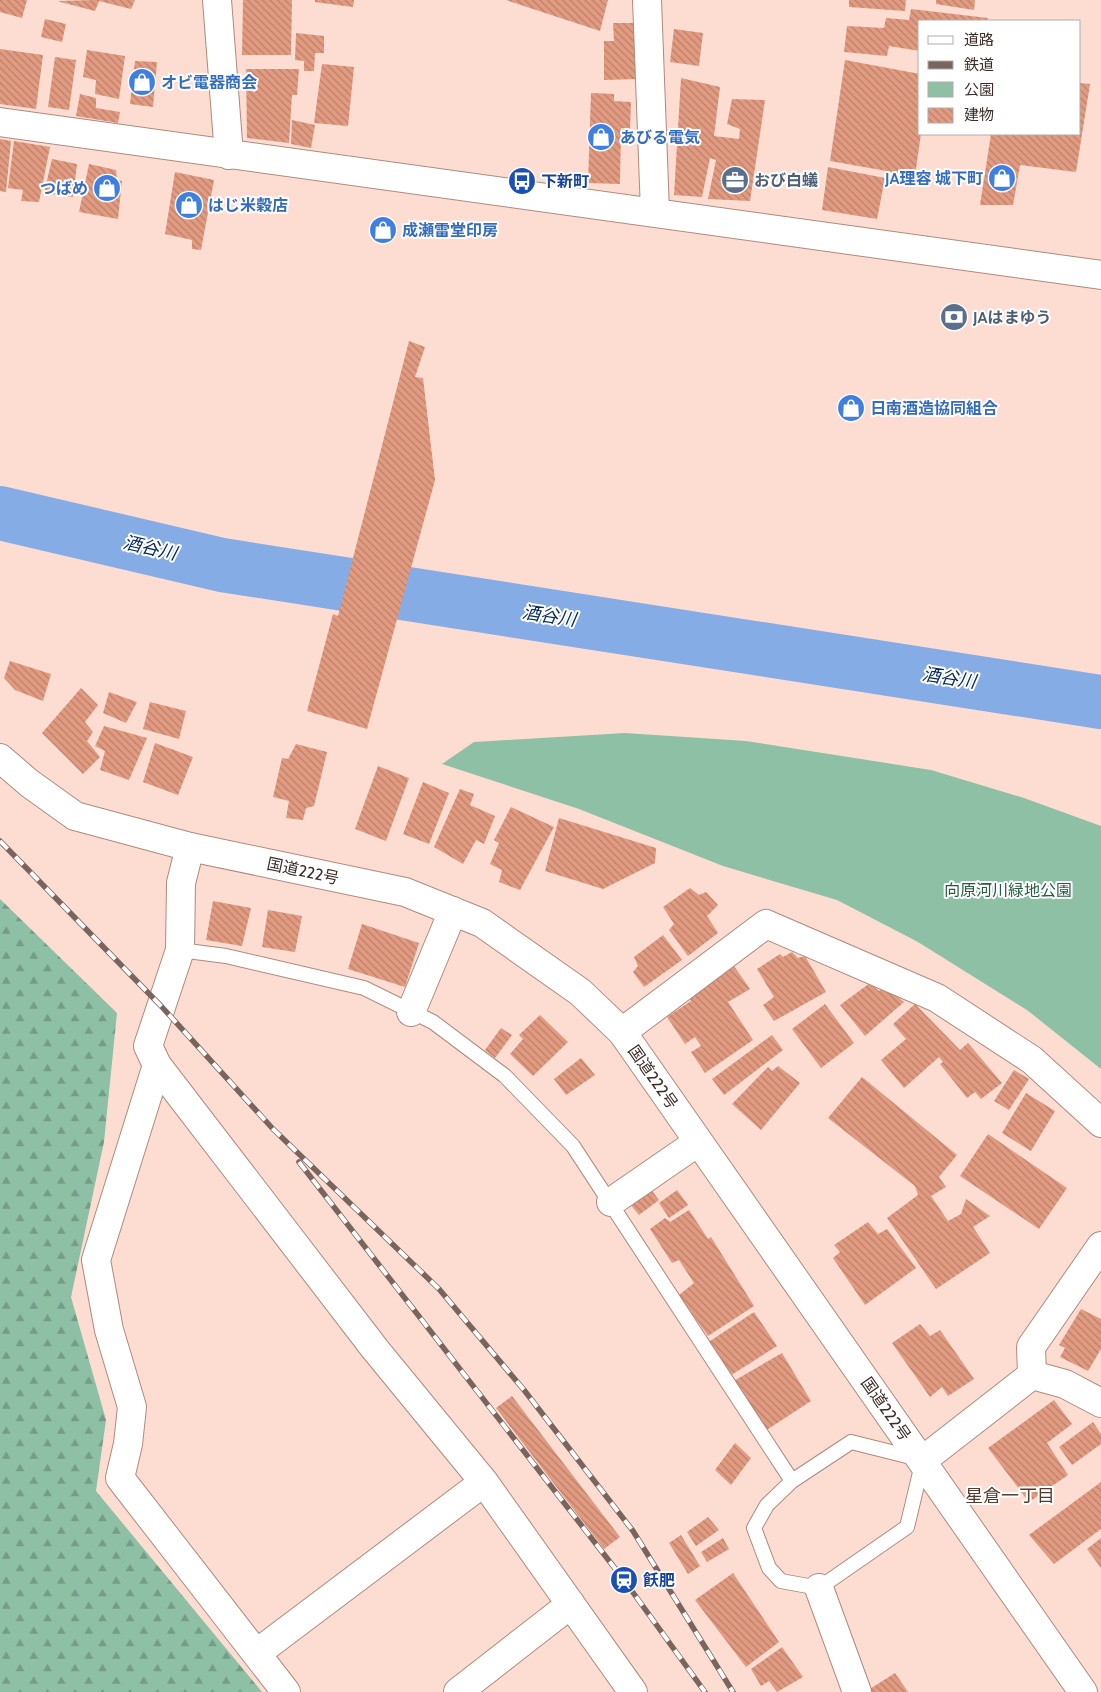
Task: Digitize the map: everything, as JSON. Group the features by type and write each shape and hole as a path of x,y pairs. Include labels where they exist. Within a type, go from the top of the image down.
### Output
{"main road":[{"path":"217,0 229,155"},
{"path":"647,0 655,212"},
{"path":"0,122 1101,275"},
{"name":"国道222号","path":"0,758 29,784 75,816 190,846 405,892 453,911 482,923 580,992 622,1032 1083,1692"},
{"path":"190,846 182,883 180,950 148,1046 157,1065 376,1349 484,1482 633,1692"},
{"path":"412,1012 453,911"},
{"path":"622,1032 766,924 937,998 1032,1060 1101,1123"},
{"path":"157,1065 96,1260 109,1330 132,1407 128,1444 120,1478 286,1692"},
{"path":"611,1202 698,1142"},
{"path":"1032,1375 1031,1347 1101,1246"},
{"path":"922,1460 1032,1375"},
{"path":"1032,1375 1065,1384 1101,1404"},
{"path":"257,1653 484,1482"},
{"path":"819,1588 857,1692"},
{"path":"458,1692 571,1604"}],"lane":[{"path":"180,950 226,956 364,988 433,1022 506,1076 573,1146 792,1481"},
{"path":"851,1442 922,1460 907,1527 819,1588 781,1581 769,1568 754,1528 767,1505 792,1481 851,1442"}],"green space":[{"name":"向原河川緑地公園","path":"625,733 746,741 931,770 1024,798 1101,826 1101,1069 1027,1010 918,942 837,900 723,866 579,809 442,764 474,742"},
{"path":"0,899 117,1013 104,1142 71,1297 106,1420 96,1491 262,1692 0,1692"}],"building":[{"path":"0,0 27,0 22,18 0,12"},
{"path":"135,0 131,9 99,1 95,11 57,1"},
{"path":"243,0 292,0 291,55 242,55"},
{"path":"315,0 354,0 353,7 315,2"},
{"path":"506,0 608,0 600,31"},
{"path":"849,0 906,0 905,11 849,7"},
{"path":"936,0 975,0 974,10 936,4"},
{"path":"911,9 988,18 987,20 918,20 918,51 889,46 887,56 844,52 847,26 884,28 886,18 909,20"},
{"path":"45,19 66,24 62,42 41,37"},
{"path":"613,23 637,23 638,79 604,80 604,41 614,41"},
{"path":"674,29 703,33 699,66 670,62"},
{"path":"296,33 324,36 324,53 315,53 314,71 304,71 304,61 295,60"},
{"path":"0,49 43,55 36,109 0,104"},
{"path":"87,50 125,56 119,99 95,94 96,80 83,77"},
{"path":"55,57 76,60 69,110 48,107"},
{"path":"845,60 918,74 918,135 921,135 915,176 830,161"},
{"path":"135,61 157,62 153,107 130,104"},
{"path":"322,64 354,67 348,126 314,123"},
{"path":"246,69 299,69 297,95 292,95 289,143 247,138"},
{"path":"681,78 720,87 714,136 739,139 740,129 727,124 732,99 765,100 750,201 708,199 716,160 710,158 702,197 674,195"},
{"path":"1081,83 1090,84 1076,172 1020,165 1013,205 980,205 991,135 1081,135"},
{"path":"591,93 614,94 614,101 631,102 630,129 621,128 620,184 588,183"},
{"path":"80,94 96,98 96,108 120,112 118,123 76,116"},
{"path":"292,120 315,125 311,148 291,144"},
{"path":"0,139 11,141 6,192 0,191"},
{"path":"14,141 50,147 39,202 21,201 23,190 8,188"},
{"path":"52,159 77,164 73,197 44,193"},
{"path":"89,164 116,170 117,180 122,181 118,219 79,212"},
{"path":"828,167 885,178 877,219 822,210"},
{"path":"175,172 214,180 201,250 192,249 192,240 165,234"},
{"path":"409,341 425,347 415,377 423,378 435,480 367,729 307,711 333,614 338,616"},
{"path":"10,661 51,674 43,701 15,690 4,678"},
{"path":"81,688 98,705 85,722 93,732 87,741 100,757 83,774 42,733"},
{"path":"109,692 137,702 126,723 103,713"},
{"path":"150,702 186,711 179,739 143,729"},
{"path":"104,726 147,738 129,780 100,770 105,751 95,746"},
{"path":"155,743 193,757 178,795 143,782"},
{"path":"296,744 327,752 314,806 306,808 303,820 286,818 289,801 273,797 282,758 288,759"},
{"path":"378,766 409,778 386,841 355,829"},
{"path":"423,782 449,793 429,844 403,834"},
{"path":"460,789 474,794 470,805 495,816 484,844 476,840 463,864 434,847"},
{"path":"511,807 554,827 520,890 499,882 502,870 490,864 499,843 494,840"},
{"path":"559,818 656,848 655,863 603,889 545,871"},
{"path":"690,888 699,895 706,892 718,905 707,916 718,933 688,956 669,930 674,924 663,907"},
{"path":"213,901 251,908 242,946 206,940"},
{"path":"268,910 302,916 295,952 262,947"},
{"path":"362,924 419,943 405,987 348,969"},
{"path":"663,935 682,960 644,987 633,972 638,966 634,957"},
{"path":"792,952 798,958 805,956 826,992 774,1021 763,1005 774,997 757,969 780,954 783,957"},
{"path":"734,966 750,989 728,1002 753,1040 705,1073 691,1052 701,1046 695,1037 685,1044 667,1017 691,1001 689,997"},
{"path":"870,983 879,991 884,986 904,1002 865,1036 840,1005"},
{"path":"825,1004 854,1043 821,1068 792,1029"},
{"path":"915,1004 960,1050 968,1043 1002,1083 981,1099 975,1092 967,1098 940,1064 943,1062 939,1057 904,1088 881,1060 906,1039 893,1024"},
{"path":"540,1015 568,1042 533,1076 510,1054 523,1039 519,1035"},
{"path":"501,1028 512,1035 495,1058 485,1050"},
{"path":"772,1035 783,1050 724,1095 712,1079"},
{"path":"581,1058 595,1075 566,1095 554,1079"},
{"path":"778,1066 800,1083 761,1130 732,1104 768,1067 772,1071"},
{"path":"1014,1070 1029,1079 1009,1110 994,1101"},
{"path":"862,1077 957,1155 939,1177 946,1187 931,1196 948,1221 961,1214 966,1199 990,1216 973,1227 990,1253 936,1289 887,1218 918,1195 915,1186 828,1118"},
{"path":"1026,1093 1055,1111 1031,1151 1002,1133"},
{"path":"988,1134 1067,1188 1039,1229 960,1176"},
{"path":"650,1188 659,1200 639,1215 630,1204"},
{"path":"677,1190 688,1205 669,1218 659,1203"},
{"path":"689,1210 708,1239 711,1237 754,1306 708,1336 679,1295 694,1283 679,1260 672,1263 650,1229 665,1218 670,1222"},
{"path":"868,1222 878,1234 887,1229 916,1268 865,1305 833,1258 840,1252 834,1245"},
{"path":"1081,1309 1101,1319 1101,1349 1088,1371 1060,1357 1065,1348 1059,1345"},
{"path":"754,1312 777,1346 722,1381 701,1347"},
{"path":"920,1324 930,1336 940,1330 974,1379 948,1396 942,1387 930,1397 892,1343"},
{"path":"782,1353 811,1401 756,1437 725,1386"},
{"path":"512,1396 620,1537 604,1549 496,1408"},
{"path":"1054,1400 1072,1424 1047,1443 1068,1475 1029,1502 988,1448"},
{"path":"1093,1422 1101,1434 1101,1444 1072,1465 1059,1447"},
{"path":"735,1443 751,1458 731,1485 715,1470"},
{"path":"1101,1482 1101,1529 1054,1564 1029,1535"},
{"path":"708,1517 719,1530 696,1546 687,1532"},
{"path":"681,1535 700,1566 688,1574 669,1543"},
{"path":"723,1538 729,1549 707,1562 701,1552"},
{"path":"1101,1538 1101,1568 1087,1549"},
{"path":"733,1573 779,1642 746,1667 695,1600"},
{"path":"782,1647 803,1677 777,1692 769,1681 761,1686 751,1669"},
{"path":"895,1673 908,1692 865,1692"}],"waterway":[{"name":"酒谷川","path":"0,513 222,565 1101,702"}],"railway":[{"path":"0,841 162,1007 273,1129 439,1289 524,1390 633,1531 733,1692"},
{"path":"299,1162 624,1580 705,1692"}],"place":[{"name":"オビ電器商会","path":"142,82"},
{"name":"あびる電気","path":"601,137"},
{"name":"JA理容 城下町","path":"1002,178"},
{"name":"おび白蟻","path":"735,180"},
{"name":"下新町","path":"522,181"},
{"name":"つばめ","path":"107,188"},
{"name":"はじ米穀店","path":"189,205"},
{"name":"成瀬雷堂印房","path":"383,230"},
{"name":"JAはまゆう","path":"954,317"},
{"name":"日南酒造協同組合","path":"851,408"},
{"name":"飫肥","path":"624,1580"}],"district":[{"name":"星倉一丁目","path":"1010,1496"}]}
